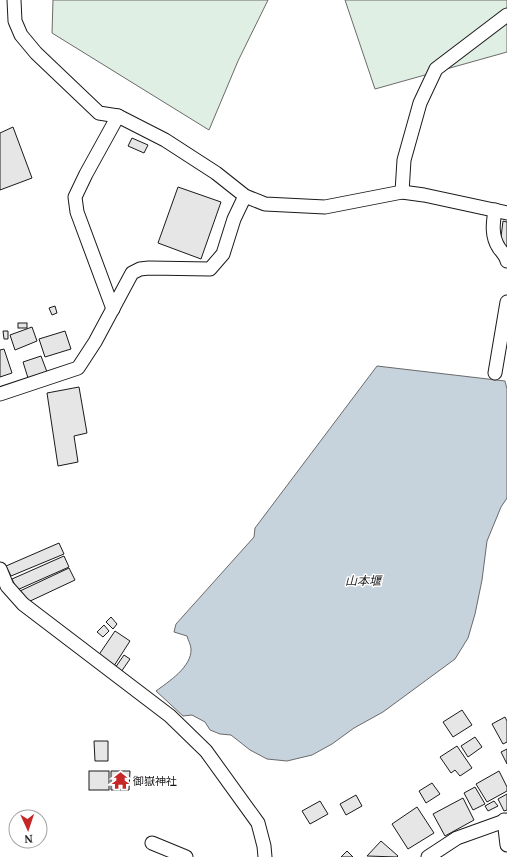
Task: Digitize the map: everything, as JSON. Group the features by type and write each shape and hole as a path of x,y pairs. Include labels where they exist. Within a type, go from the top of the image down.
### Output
{"street":[{"path":"14,0 15,21 21,35 36,53 99,113 118,116 165,140 216,173 245,196 265,204 325,207 402,192 424,195 501,211 492,228 497,246 507,261"},
{"path":"402,192 404,160 420,103 436,69 507,15"},
{"path":"113,309 77,212 75,197 118,116"},
{"path":"0,394 78,368 95,342 132,273 140,269 210,269 222,254 234,219 245,196"},
{"path":"495,373 507,302"},
{"path":"0,569 6,586 22,604 170,716 206,751 258,824 264,846 265,857"},
{"path":"428,857 457,838 506,820 507,845"},
{"path":"152,843 186,857"}],"green space":[{"path":"53,0 268,0 238,61 209,130 52,33"},
{"path":"345,0 507,0 507,52 375,89"}],"water":[{"name":"山本堰","path":"377,366 505,381 507,389 507,498 501,507 487,541 482,580 475,614 468,638 455,659 383,712 354,728 332,744 312,755 287,761 267,759 250,750 231,735 220,734 210,730 205,722 192,715 183,716 156,691 173,679 184,668 190,656 191,647 187,636 174,632 176,624 254,537 255,528"}],"building":[{"path":"13,127 32,178 0,190 0,133"},
{"path":"132,138 148,145 144,153 128,146"},
{"path":"178,187 221,202 201,259 158,243"},
{"path":"503,221 507,222 507,246 500,245"},
{"path":"55,306 57,313 52,315 49,308"},
{"path":"18,323 27,323 27,328 18,328"},
{"path":"32,327 37,341 15,350 10,335"},
{"path":"3,331 8,331 8,339 4,339"},
{"path":"65,331 71,349 45,357 39,339"},
{"path":"4,349 12,373 0,377 0,350"},
{"path":"41,356 47,372 28,378 23,362"},
{"path":"79,387 87,433 74,436 78,462 58,466 47,393"},
{"path":"59,543 64,554 11,576 6,566"},
{"path":"64,556 69,567 17,590 12,579"},
{"path":"69,568 75,580 26,603 20,591"},
{"path":"111,617 117,624 113,629 106,622"},
{"path":"104,625 109,631 103,637 97,632"},
{"path":"115,631 130,641 112,669 96,659"},
{"path":"124,655 130,659 121,672 115,668"},
{"path":"462,710 472,725 453,737 443,722"},
{"path":"505,717 507,721 507,742 503,744 492,724"},
{"path":"475,737 482,747 468,757 461,746"},
{"path":"94,741 108,741 108,761 95,761"},
{"path":"457,746 472,768 460,776 455,770 451,773 440,757"},
{"path":"507,749 507,764 501,752"},
{"path":"89,771 109,771 109,790 89,790"},
{"name":"御嶽神社","path":"111,771 130,771 129,790 111,790"},
{"path":"499,771 507,787 507,791 487,802 476,784"},
{"path":"432,783 440,794 426,803 419,791"},
{"path":"475,787 485,804 473,810 464,793"},
{"path":"507,794 507,810 504,811 498,799"},
{"path":"356,795 362,806 346,815 340,804"},
{"path":"463,798 474,820 445,836 433,814"},
{"path":"320,801 328,814 310,824 302,811"},
{"path":"494,801 498,806 488,811 485,806"},
{"path":"417,807 434,833 408,849 392,824"},
{"path":"381,841 398,856 367,856"},
{"path":"347,851 353,857 341,857"}],"place":[{"name":"御嶽神社","path":"120,781"}]}
